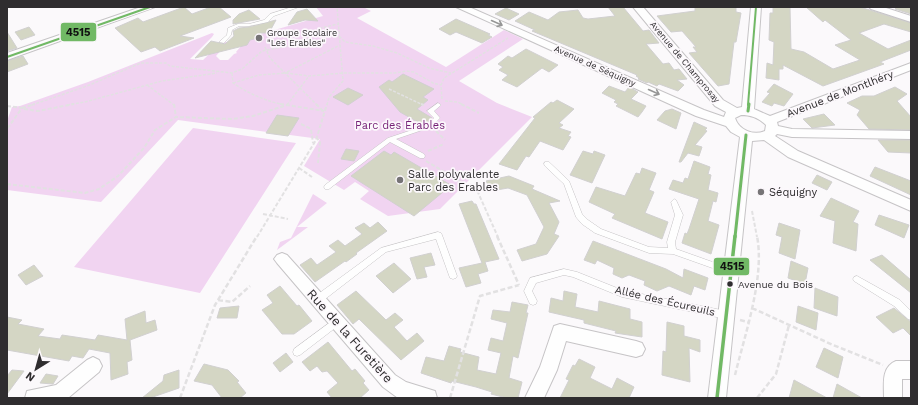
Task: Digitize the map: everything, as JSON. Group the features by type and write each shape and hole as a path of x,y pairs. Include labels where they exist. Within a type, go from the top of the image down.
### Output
{"street":[{"path":"7,57 150,7"},
{"name":"Avenue de Séquigny","path":"461,7 700,113 732,117"},
{"name":"Avenue de Champrosay","path":"638,7 732,117"},
{"path":"748,111 756,7"},
{"path":"874,7 911,19"},
{"name":"Avenue de Montlhéry","path":"769,128 781,117 911,66"},
{"path":"769,128 761,137 746,135 738,132 732,117 748,111 762,116 769,128 793,154 911,206"},
{"path":"769,128 792,133 911,135"},
{"path":"717,398 746,135"},
{"name":"Rue de la Furetière","path":"282,259 389,381 401,390 428,398"},
{"path":"534,398 548,370 560,332 636,349"},
{"path":"34,398 60,394 93,366"},
{"path":"893,398 893,374 903,370"}],"lane":[{"path":"222,42 229,35 230,29 235,25 258,24 266,21 272,15 296,7"},
{"path":"327,187 390,139 430,125 437,118 430,111 437,105"},
{"path":"390,139 422,156"},
{"path":"547,164 567,183 579,215 585,222 598,231 649,250 673,251 732,272"},
{"path":"673,251 671,242 679,215 674,202"},
{"path":"317,300 384,250 438,235 453,276"},
{"name":"Allée des Écureuils","path":"533,280 564,272 574,274 622,293 726,315"},
{"path":"856,279 897,304 911,316"},
{"path":"533,280 528,291 533,301"},
{"path":"297,352 336,322"}],"path":[{"path":"180,398 218,300 313,144 329,97 343,81 337,7"},
{"path":"7,129 22,108 88,86 141,63 166,63 170,66 232,73 242,69 255,56 266,51 303,43 317,33 321,28 338,24"},
{"path":"437,105 444,78 517,32"},
{"path":"317,33 339,36 345,42 373,46 397,53 429,68 451,73"},
{"path":"286,72 340,44"},
{"path":"265,47 270,58 286,72 298,87 324,111"},
{"path":"233,83 259,76 286,72 309,76 343,73 395,73 406,71 414,72 433,83 441,85"},
{"path":"7,106 38,111 51,107 86,102 162,81 220,72"},
{"path":"232,73 233,83"},
{"path":"7,184 86,193 99,189 118,176 144,148 155,130 176,116 232,119 253,116 287,105 298,87 309,76"},
{"path":"233,83 264,101 324,111"},
{"path":"147,85 174,103 176,116"},
{"path":"389,88 437,105 458,102 479,113"},
{"path":"301,124 311,129 313,144"},
{"path":"430,125 445,140"},
{"path":"316,138 320,142 318,163"},
{"path":"444,144 422,156 426,162 465,184 476,188 519,284"},
{"path":"299,168 312,177"},
{"path":"734,379 752,308 760,252 750,206"},
{"path":"263,214 288,219"},
{"path":"450,398 480,296 533,280"},
{"path":"218,300 232,302 250,286"},
{"path":"752,308 833,345 903,370"},
{"path":"757,398 776,374 789,325"}],"green space":[{"name":"Parc des Érables","path":"316,7 363,7 371,11 357,18 446,67 504,30 523,39 459,81 497,103 532,117 440,209 388,216 360,199 369,191 355,182 344,190 304,166 320,139 178,120 101,202 7,190 7,121 12,107 20,106 88,82 212,33 214,34 212,37 190,59 203,60 222,42 228,42 216,56 220,60 228,60 237,53 236,52 242,45 246,45 257,35 323,16"},
{"path":"193,128 296,143 200,293 74,267"},
{"path":"313,194 327,203 297,227 308,227 277,250 280,242 291,238"}],"building":[{"path":"184,7 192,14 211,7 219,7 231,17 180,36 194,38 160,51 155,47 141,52 115,28 138,18 143,22"},
{"path":"608,7 623,7 643,31 649,30 659,43 646,44 663,64 669,63 674,70 679,69 687,79 677,80 684,85 678,91 659,84 657,86 648,82 647,83 638,79 639,78 636,76 637,75 532,31 535,30 515,21 529,12 548,20 559,12 578,10 583,18 588,19 615,16"},
{"path":"695,7 731,7 736,8 736,12 741,13 736,42 734,42 729,84 718,86 689,53 697,52 693,47 696,47 682,31 671,32 657,16 695,11"},
{"path":"773,7 790,7 791,49 804,52 833,69 860,60 835,45 851,40 825,20 823,22 806,7 860,7 911,23 911,32 884,24 859,33 888,49 911,40 911,50 880,62 884,64 823,86 783,65 783,69 779,69 779,80 766,78 767,63 773,65 774,42 769,40 770,13 773,13"},
{"path":"897,7 911,7 911,14 895,9"},
{"path":"506,8 519,14 509,20 495,14"},
{"path":"307,9 318,21 305,20 288,25 297,12"},
{"path":"249,10 260,19 233,24 233,20 239,14"},
{"path":"456,19 490,34 488,35 492,37 482,43 456,32 450,35 439,29"},
{"path":"276,20 269,33 260,33 258,38 250,40 247,45 195,58 211,41 225,44 234,36 233,31 239,28"},
{"path":"29,27 35,35 21,40 15,32"},
{"path":"7,32 17,48 7,51"},
{"path":"526,49 558,65 549,72 542,68 517,87 502,80 508,75 499,70 503,67 498,64 508,56 512,58"},
{"path":"23,56 28,64 7,72 7,61"},
{"path":"403,74 434,89 423,97 428,100 417,109 432,118 426,124 423,125 400,112 379,87 389,80 392,82"},
{"path":"774,84 793,94 784,106 774,103 772,106 762,102 770,93 767,92"},
{"path":"609,86 625,92 629,87 638,92 631,99 646,106 638,117 616,106 618,104 614,102 616,100 602,93"},
{"path":"895,87 907,94 897,101 911,117 911,130 869,129 857,115 860,110 847,103 862,96 874,96"},
{"path":"348,88 363,95 348,105 333,97"},
{"path":"557,100 574,109 559,123 563,125 559,128 571,132 568,136 571,137 563,150 540,141 529,157 526,156 517,170 499,164 535,118 533,117 551,102 553,103"},
{"path":"672,109 681,113 676,129 657,120 665,111"},
{"path":"824,114 835,125 812,128 803,119"},
{"path":"277,115 299,118 288,136 266,133"},
{"path":"694,122 707,128 705,130 707,131 695,145 702,147 699,156 688,153 681,162 679,162"},
{"path":"878,140 911,140 911,153 888,152"},
{"path":"346,149 359,151 354,161 341,159"},
{"name":"Salle polyvalente Parc des Erables","path":"384,151 391,155 394,152 449,184 441,192 443,192 414,216 351,176"},
{"path":"583,151 593,154 594,151 605,155 592,183 570,175"},
{"path":"694,161 710,167 708,174 711,175 708,190 718,193 716,202 713,201 708,221 719,225 711,254 682,243 685,233 687,234 689,229 699,199 669,189 673,180 683,183 685,178 688,179"},
{"path":"875,167 911,181 911,195 870,176"},
{"path":"642,168 656,173 649,190 654,192 645,213 668,222 662,239 612,218 615,214 589,202 596,187 625,196 636,173 640,174"},
{"path":"817,175 832,182 827,190 812,183"},
{"path":"509,176 534,186 532,189 560,201 549,203 559,222 554,234 559,236 547,254 522,261 517,250 536,244 544,227 527,195 508,188 491,191 486,181"},
{"path":"831,198 859,211 853,222 858,224 856,251 833,243 835,221 820,216"},
{"path":"472,201 476,204 499,259 485,262 488,271 478,274 481,283 466,287 459,268 482,263 459,204"},
{"path":"879,215 909,225 904,238 875,225"},
{"path":"378,222 387,231 346,262 345,261 315,282 300,265 311,258 317,265 336,252 329,246 338,240 345,246 362,234 355,228 364,223 370,228"},
{"path":"779,223 800,230 795,259 779,253 782,237 776,235"},
{"path":"593,241 666,269 683,278 684,269 708,278 705,290 694,286 691,295 669,286 657,291 644,285 645,281 629,275 622,278 613,274 614,268 597,260 595,264 584,260"},
{"path":"431,253 435,265 424,267 427,277 417,279 410,258"},
{"path":"882,255 911,280 911,293 870,260"},
{"path":"791,261 808,268 805,284 788,278"},
{"path":"394,263 411,279 393,293 376,276"},
{"path":"34,265 43,276 26,285 18,275"},
{"path":"280,286 297,306 299,305 312,321 294,334 282,334 262,310 273,303 267,295"},
{"path":"815,288 838,297 837,316 814,308"},
{"path":"356,291 386,320 395,313 403,320 394,327 407,341 417,333 424,341 401,360 359,319 353,324 337,305"},
{"path":"564,291 577,294 575,307 598,312 599,301 630,309 630,319 642,322 642,337 615,333 616,331 584,323 584,320 549,312 551,298 563,301"},
{"path":"512,302 528,305 526,313 528,313 518,358 513,356 509,378 522,382 518,398 507,398 491,394 492,392 476,387 452,381 451,383 421,373 426,357 444,361 449,346 461,349 460,352 479,357 477,370 496,374 501,353 488,350 491,338 503,341 507,323 491,319 493,310 510,312"},
{"path":"239,306 237,318 217,318 220,308"},
{"path":"798,306 818,313 816,330 796,322"},
{"path":"894,308 911,322 911,336 903,328 893,333 876,317"},
{"path":"145,311 146,323 155,320 157,330 130,340 132,360 127,362 128,374 111,380 110,353 89,349 83,358 72,356 69,361 7,350 7,317 22,320 18,324 44,329 38,336 60,339 62,335 95,340 98,335 127,340 125,319"},
{"path":"667,322 684,326 684,336 700,340 700,352 689,348 690,382 662,375 663,351 666,352"},
{"path":"328,342 352,371 355,369 365,381 363,383 369,390 360,398 332,398 327,392 338,383 327,371 322,372 317,366 310,371 302,362"},
{"path":"824,348 843,357 838,378 816,367"},
{"path":"286,353 293,362 280,372 273,363"},
{"path":"579,359 595,367 590,378 612,389 617,378 634,387 629,398 560,398 569,380 566,379 573,365 575,366"},
{"path":"204,364 228,370 239,381 237,382 246,393 240,398 222,398 212,385 194,381"},
{"path":"12,370 24,371 7,394 7,376"},
{"path":"179,370 179,388 150,398 142,398 163,381 164,375"},
{"path":"46,374 58,376 53,384 40,383"},
{"path":"794,380 827,398 789,398"},
{"path":"837,384 862,398 833,398"}],"transit line":[{"name":"4515","path":"7,57 150,7"},
{"name":"4515","path":"748,111 756,7"},
{"name":"4515","path":"717,398 746,135"}],"place":[{"name":"Groupe Scolaire \"Les Erables\"","path":"259,38"},
{"name":"Salle polyvalente Parc des Erables","path":"400,180"},
{"name":"Séquigny","path":"761,192"},
{"name":"Avenue du Bois","path":"730,284"}]}
